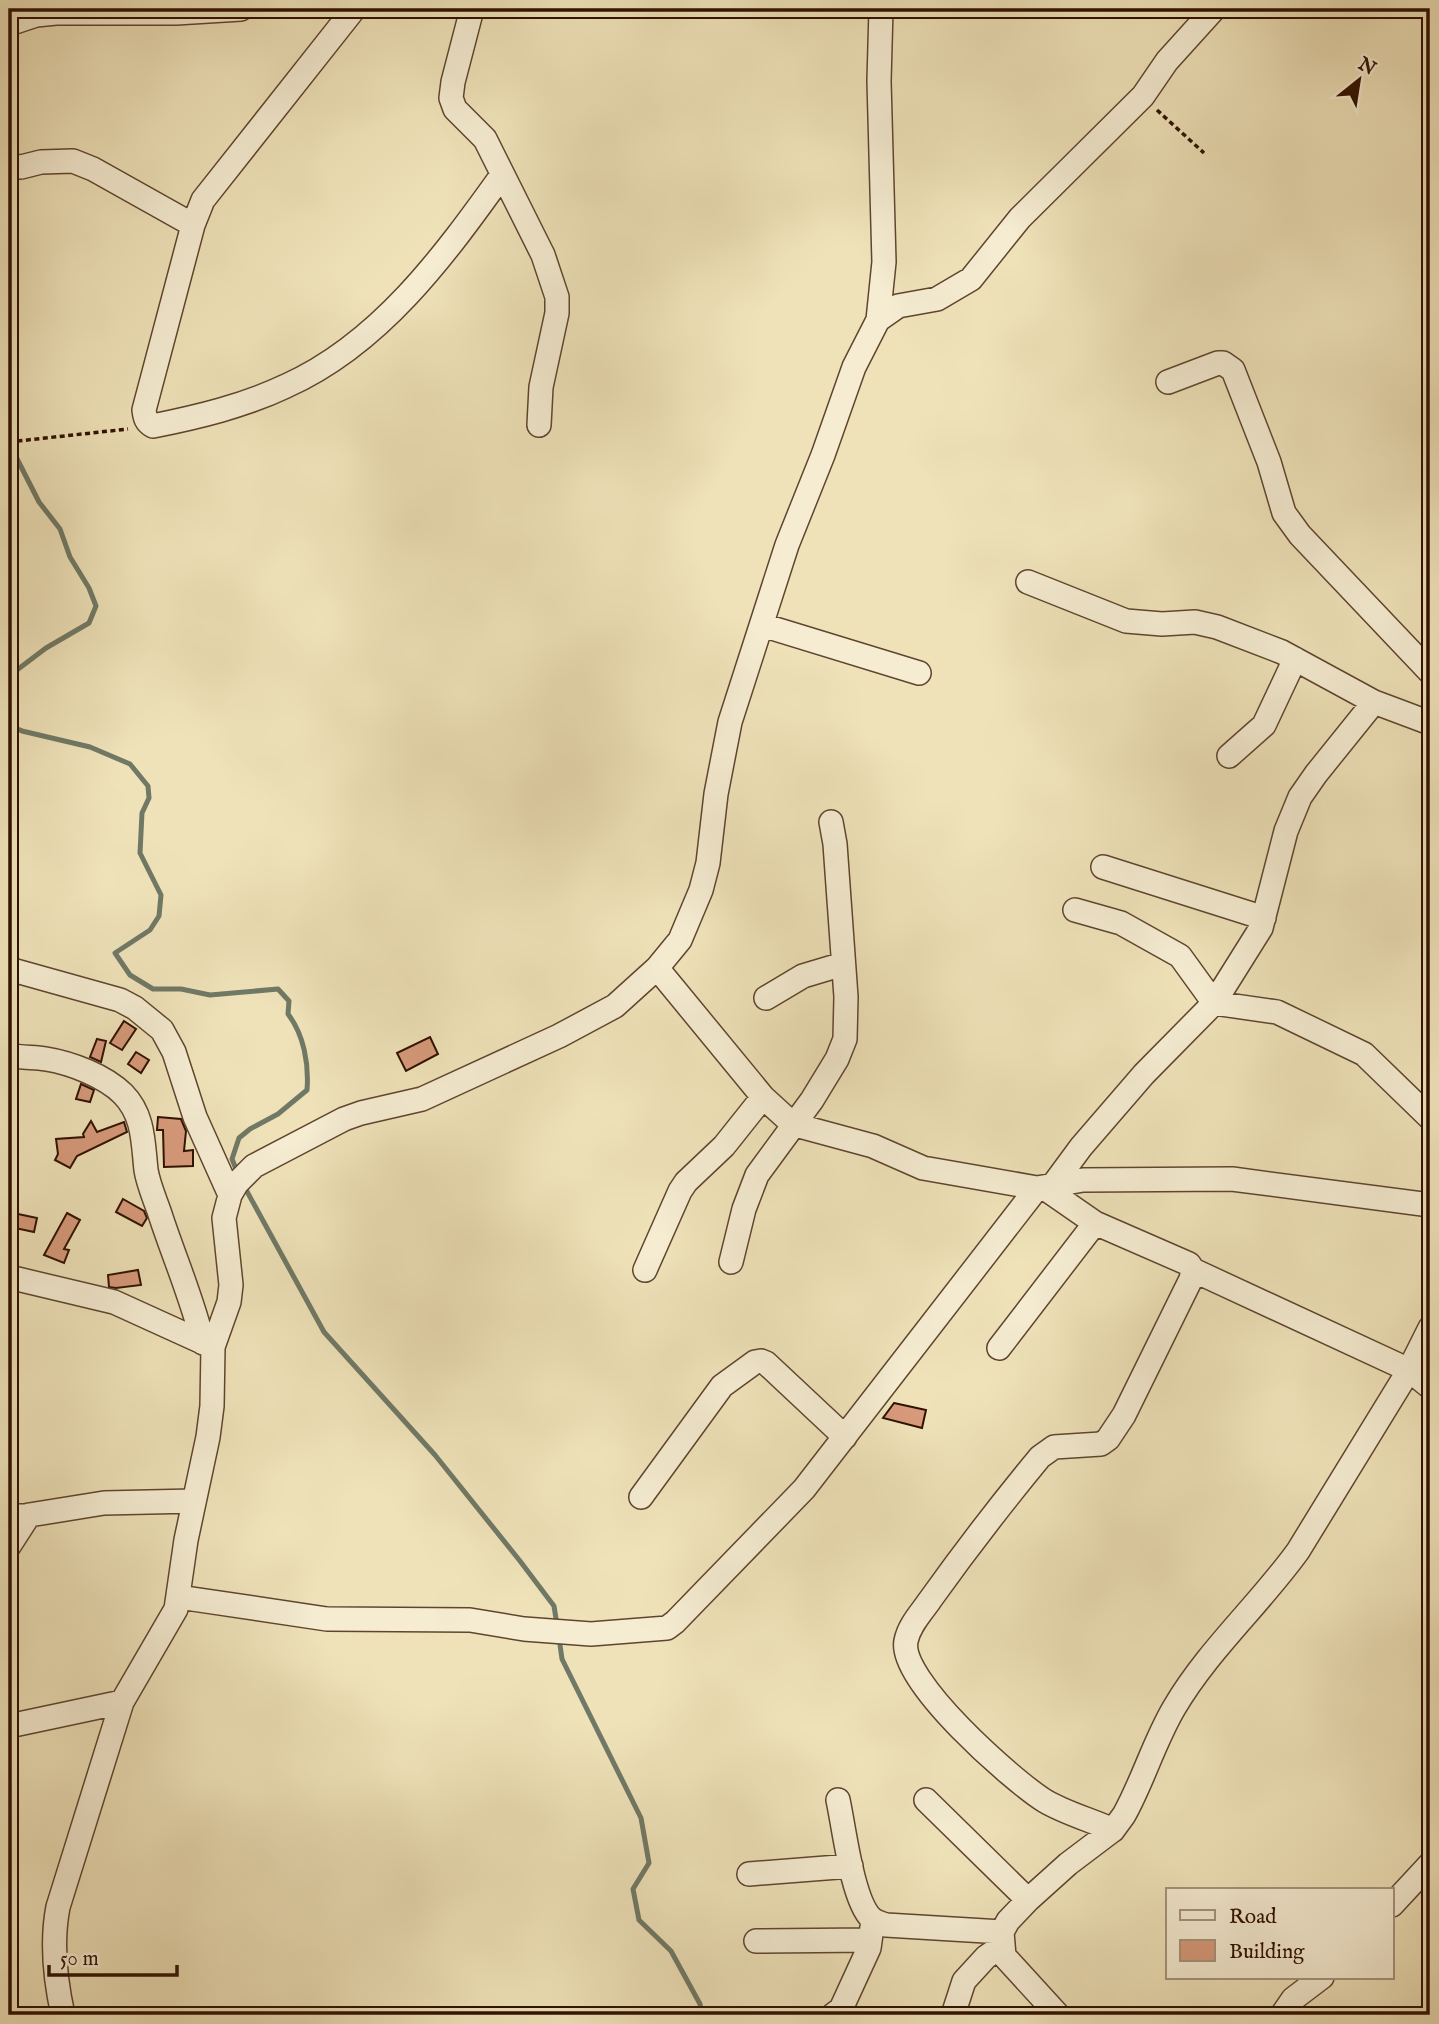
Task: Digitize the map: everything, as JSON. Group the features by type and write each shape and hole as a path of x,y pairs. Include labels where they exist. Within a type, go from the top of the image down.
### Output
{"street":[{"path":"9,24 36,15 56,13 176,13 241,9"},
{"path":"354,9 203,200 193,225 144,410 145,419 153,426 207,415 286,386 345,352 376,326 432,270 502,175"},
{"path":"472,9 451,99 455,110 485,139 543,255 557,297 557,313 541,387 539,425"},
{"path":"208,1345 229,1302 231,1285 224,1218 230,1195 237,1183 254,1166 344,1119 422,1099 511,1059 615,1006 657,968 680,940 701,890 708,863 716,794 730,722 787,545 854,367 878,320 884,262 879,81 881,9"},
{"path":"878,320 898,306 936,299 971,279 1028,210 1143,96 1173,54 1214,9"},
{"path":"9,166 73,161 93,169 193,225"},
{"path":"1168,382 1218,363 1223,363 1233,370 1269,462 1284,513 1300,535 1430,672"},
{"path":"1028,582 1126,621 1162,624 1195,622 1217,627 1282,652 1374,702 1430,723"},
{"path":"762,625 919,673"},
{"path":"1229,756 1264,725 1295,659"},
{"path":"179,1597 327,1619 470,1620 524,1629 591,1634 667,1628 804,1489 910,1350 1044,1187 1144,1074 1214,1003 1261,928 1286,831 1300,797 1374,702"},
{"path":"731,1262 744,1209 757,1175 812,1100 845,1039 846,997 835,844 831,822"},
{"path":"1103,867 1264,918"},
{"path":"1075,910 1121,923 1180,956 1214,1003 1277,1012 1364,1054 1430,1118"},
{"path":"766,998 803,976 843,964"},
{"path":"657,968 763,1097 793,1123 820,1134 873,1146 923,1168 1044,1187 1083,1180 1232,1179 1430,1205"},
{"path":"9,969 120,1000 135,1008 162,1030 174,1052 195,1117 230,1195"},
{"path":"9,1055 47,1059 73,1066 106,1082 123,1094 132,1106 143,1131 146,1172 208,1345 212,1406 186,1540 176,1609 121,1702 58,1907 55,1926 55,1979 63,2015"},
{"path":"645,1270 686,1182 724,1146 763,1097"},
{"path":"1044,1187 1095,1223 1189,1264 1193,1270 1409,1370 1430,1387"},
{"path":"999,1348 1095,1223"},
{"path":"1113,1830 1045,1801 984,1751 935,1702 912,1668 905,1644 910,1630 939,1588 1040,1457 1054,1447 1101,1444 1108,1439 1124,1415 1193,1270"},
{"path":"9,1277 114,1302 208,1345"},
{"path":"953,2015 964,1981 1002,1939 1008,1921 1068,1864 1113,1830 1124,1815 1176,1705 1230,1632 1282,1574 1298,1551 1409,1370 1430,1328"},
{"path":"641,1497 722,1386 755,1362 766,1363 845,1437"},
{"path":"9,1546 19,1516 104,1503 194,1501"},
{"path":"9,1726 121,1702"},
{"path":"833,2015 841,2009 869,1948 871,1930 851,1866 838,1800"},
{"path":"926,1800 1028,1900"},
{"path":"1394,1903 1430,1864"},
{"path":"749,1874 851,1866"},
{"path":"757,1941 871,1930 886,1925 1002,1939"},
{"path":"1002,1939 1004,1956 1056,2015"},
{"path":"1282,2015 1293,1999 1319,1979"}],"path":[{"path":"1143,96 1204,153"},
{"path":"9,442 153,426"}],"building":[{"path":"124,1021 136,1029 122,1050 110,1043"},
{"path":"430,1037 438,1054 406,1071 397,1053"},
{"path":"97,1039 106,1041 101,1062 90,1057"},
{"path":"136,1052 149,1060 141,1073 128,1064"},
{"path":"81,1084 94,1090 90,1102 76,1099"},
{"path":"158,1117 181,1119 186,1131 184,1151 193,1150 193,1166 164,1167 163,1130 157,1130"},
{"path":"91,1121 97,1132 124,1122 127,1132 77,1156 70,1168 55,1160 58,1154 56,1139 84,1137 83,1134"},
{"path":"123,1199 144,1211 147,1218 142,1226 116,1212"},
{"path":"67,1213 80,1220 64,1249 69,1250 64,1263 44,1255"},
{"path":"18,1214 37,1218 34,1232 15,1228"},
{"path":"138,1270 141,1285 109,1287 108,1275"},
{"path":"894,1403 926,1410 922,1428 883,1418"}],"waterway":[{"path":"9,443 39,502 60,529 70,557 89,588 96,606 89,623 46,648 9,676"},
{"path":"9,725 22,731 90,747 130,764 148,786 149,798 142,813 140,853 161,895 159,916 150,930 115,953 130,975 153,989 181,989 210,995 278,989 289,1001 288,1014 298,1031 304,1050 307,1090 278,1114 239,1138 232,1159 238,1174"},
{"path":"244,1186 324,1332 435,1455 520,1561 554,1606 557,1625"},
{"path":"559,1638 562,1659 641,1818 649,1863 633,1889 639,1920 671,1951 700,2004 702,2015"}]}
